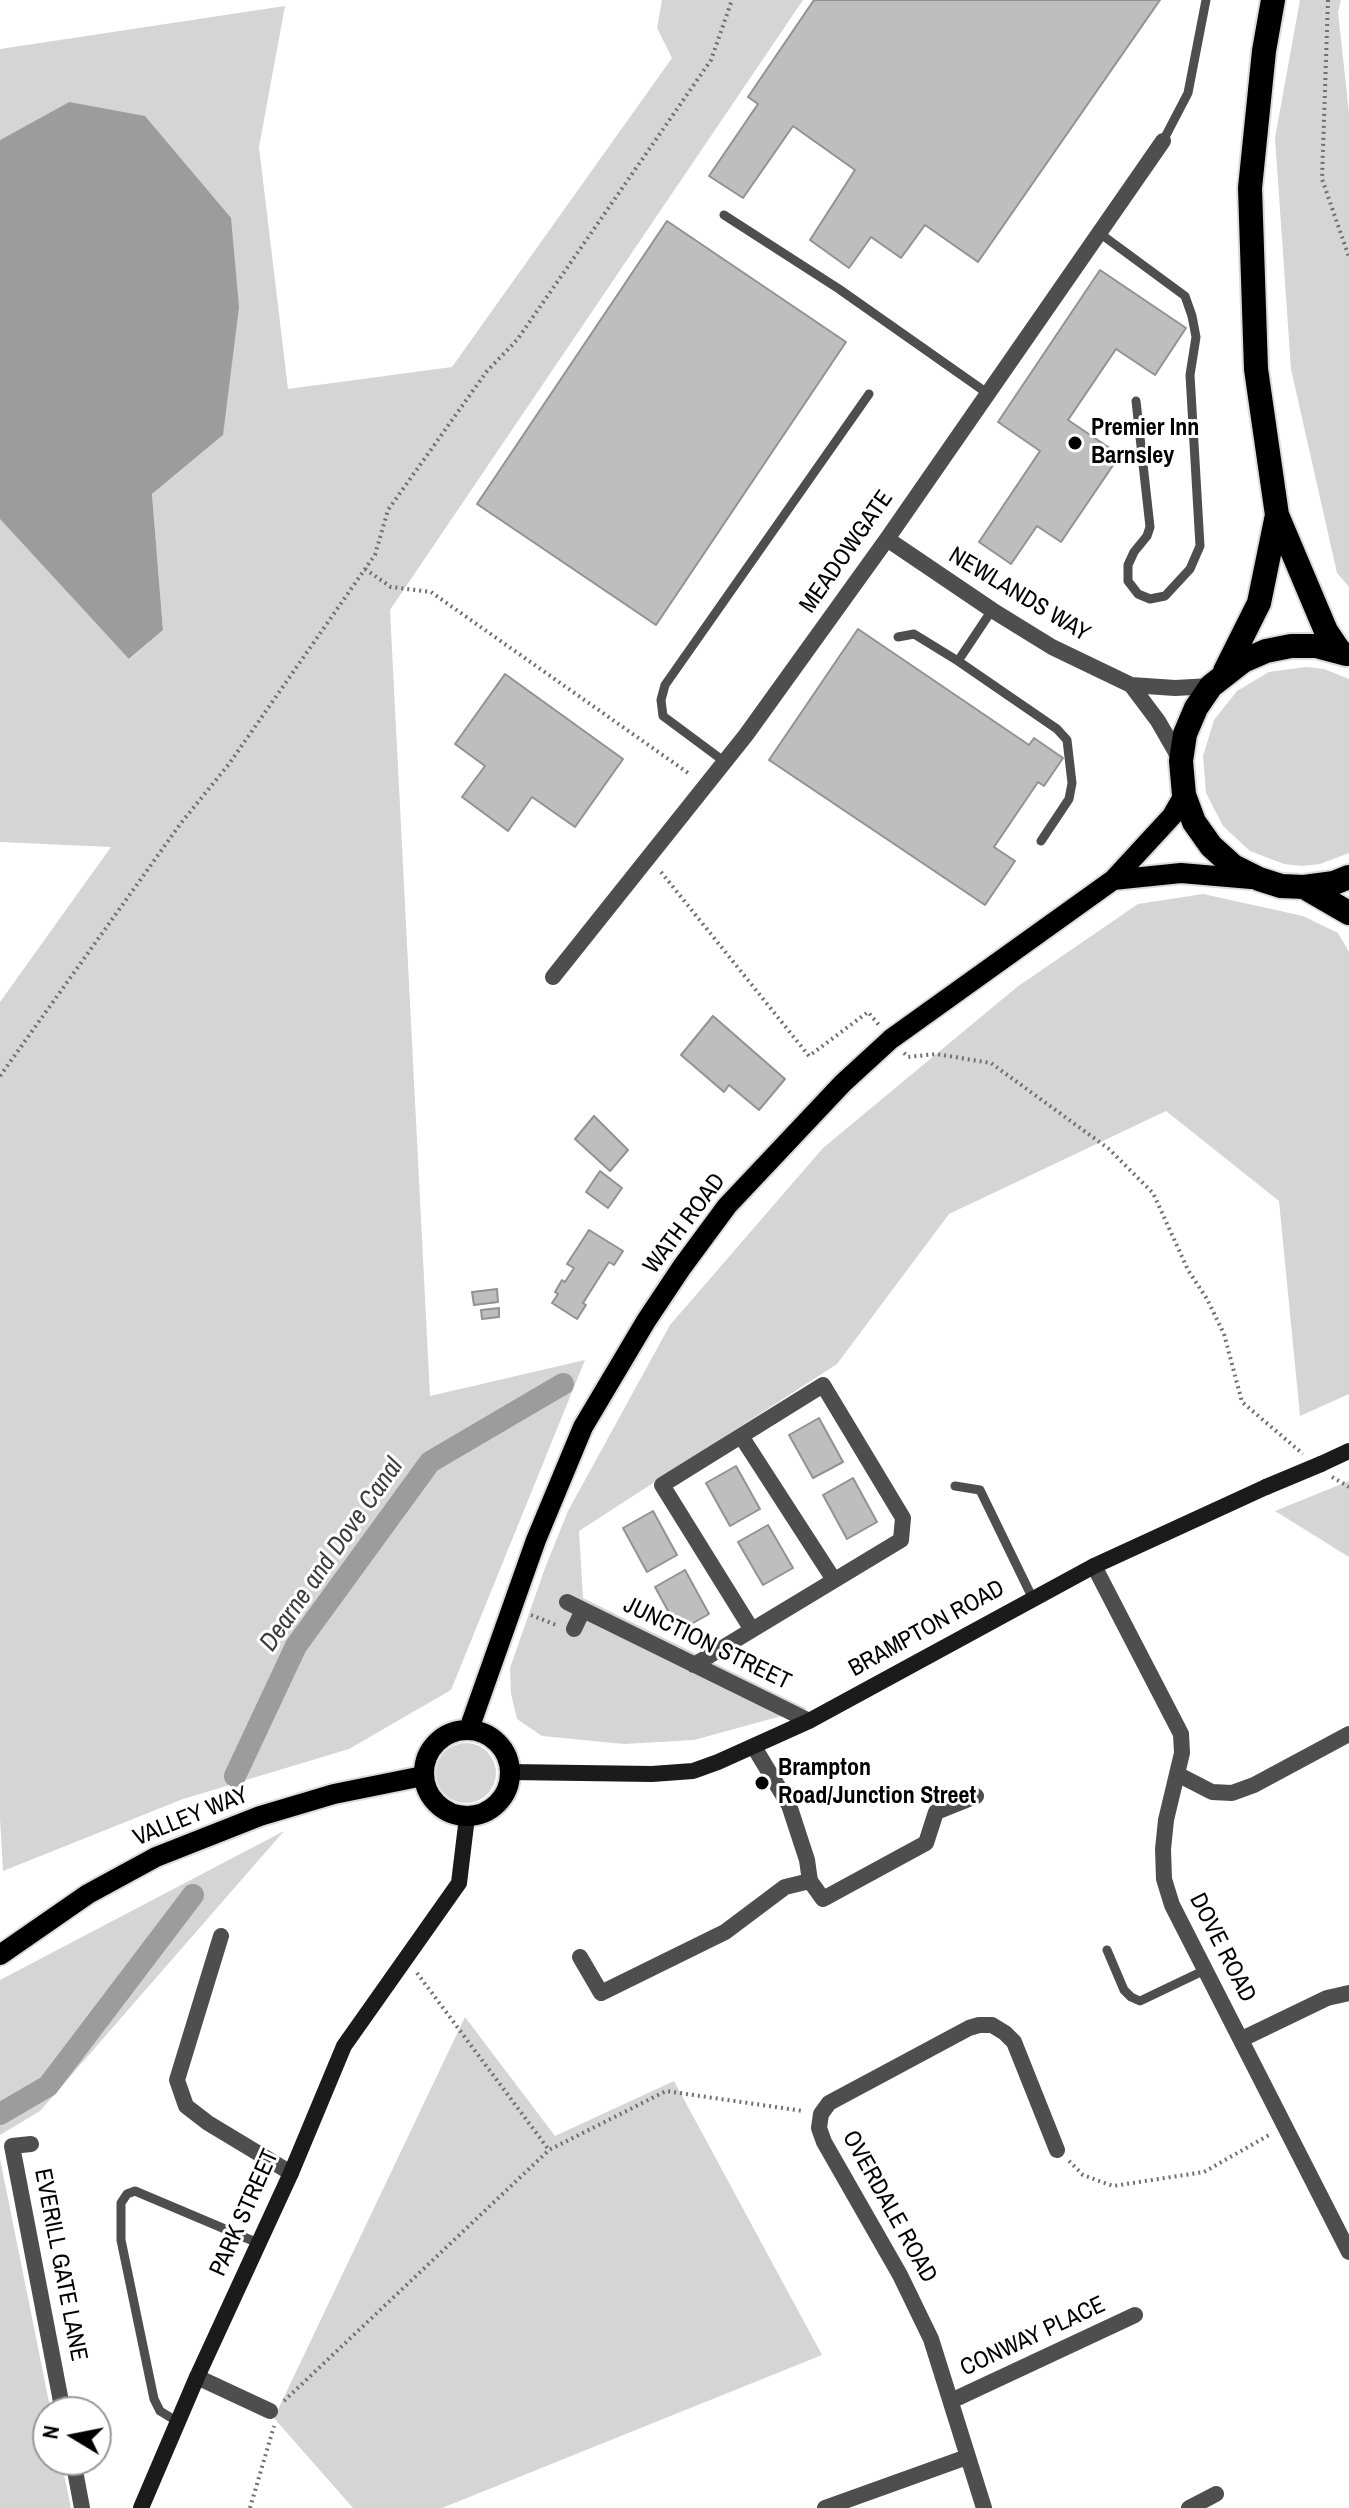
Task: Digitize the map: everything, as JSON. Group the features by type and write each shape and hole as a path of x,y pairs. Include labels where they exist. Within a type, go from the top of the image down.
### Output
{"highway":[{"path":"1273,0 1264,51 1250,188 1256,369 1277,515 1326,631 1346,654"},
{"path":"1277,515 1259,603 1217,680 1196,708 1185,734 1181,761 1184,795 1194,822 1211,846 1233,866 1259,879 1281,886 1304,887 1334,883 1349,877"},
{"path":"1217,680 1243,661 1266,651 1291,646 1316,646 1346,654"},
{"path":"1304,887 1349,913"}],"main road":[{"name":"WATH ROAD","path":"469,1729 536,1540 583,1427 682,1267 738,1195 843,1083 891,1039 1113,880 1172,816 1184,795"},
{"name":"WATH ROAD","path":"1113,880 1181,873 1259,879"},
{"name":"BRAMPTON ROAD","path":"510,1772 652,1774 693,1771 809,1721 1094,1566 1349,1451"},
{"path":"469,1729 493,1738 508,1759 510,1772 502,1798 493,1808 467,1817 442,1809 432,1800 423,1776 431,1748 454,1731 469,1729"},
{"name":"VALLEY WAY","path":"0,1955 88,1894 156,1857 260,1816 334,1794 423,1776"},
{"path":"409,1953 459,1883 467,1817"},
{"name":"PARK STREET","path":"141,2508 197,2377 291,2173 344,2046 409,1953"}],"street":[{"name":"MEADOWGATE","path":"553,977 725,762 887,539 1163,141"},
{"name":"NEWLANDS WAY","path":"887,539 1052,647 1131,685"},
{"path":"1131,685 1175,688 1217,680"},
{"path":"1131,685 1158,721 1181,761"},
{"path":"694,1665 752,1630 834,1580 901,1540 903,1518 823,1385 662,1485 752,1630"},
{"path":"741,1436 834,1580"},
{"name":"DOVE ROAD","path":"1094,1566 1181,1734 1179,1775 1166,1820 1163,1849 1164,1879 1172,1905 1349,2252"},
{"name":"JUNCTION STREET","path":"567,1602 809,1721"},
{"path":"574,1629 583,1610"},
{"path":"1179,1775 1212,1792 1232,1793 1254,1785 1349,1734"},
{"path":"754,1747 789,1805 807,1860 810,1881 823,1899 926,1843 936,1812 976,1796"},
{"path":"580,1957 601,1993 725,1932 785,1887 810,1881"},
{"path":"221,1936 177,2080 186,2106 208,2123 291,2173"},
{"path":"1242,2039 1327,1998 1349,1993"},
{"name":"OVERDALE ROAD","path":"984,2508 931,2339 915,2304 824,2142 819,2128 821,2114 829,2103 969,2028 992,2025 1014,2042 1057,2150"},
{"name":"EVERILL GATE LANE","path":"31,2144 12,2146 60,2396"},
{"name":"CONWAY PLACE","path":"951,2401 1135,2315"},
{"path":"197,2377 270,2411"},
{"path":"825,2508 967,2457"},
{"path":"76,2476 82,2508"},
{"path":"1189,2508 1216,2494"}],"lane":[{"path":"1163,141 1188,93 1206,0"},
{"path":"724,215 839,289 987,393"},
{"path":"1098,232 1185,296 1196,337 1190,375 1200,546 1190,569 1165,596 1150,599 1138,594 1128,581 1128,565 1150,527 1136,401"},
{"path":"725,762 663,716 661,700 665,685 869,394"},
{"path":"958,661 992,610"},
{"path":"898,637 914,634 1057,729 1067,740 1072,783 1069,799 1041,841"},
{"path":"955,1486 980,1490 1033,1599"},
{"path":"1107,1950 1124,1990 1140,2001 1205,1970"},
{"path":"178,2422 160,2411 154,2399 121,2240 121,2203 127,2194 135,2191 258,2243"}],"path":[{"path":"0,1076 181,823 229,764 375,555 388,510 487,371 517,340 711,60 732,0"},
{"path":"1328,0 1322,179 1349,257"},
{"path":"365,569 391,587 431,592 707,786"},
{"path":"650,857 809,1056 868,1012 908,1057 936,1054 991,1063 1109,1149 1153,1193 1188,1270 1224,1334 1242,1402 1349,1487"},
{"path":"511,1607 552,1624 574,1629"},
{"path":"409,1953 549,2150"},
{"path":"250,2508 275,2429 270,2411 295,2393 549,2150 666,2091 821,2114"},
{"path":"1057,2150 1083,2175 1113,2186 1204,2172 1285,2126"}],"shaded area":[{"path":"662,0 803,0 390,610 430,1396 585,1360 451,1690 349,1749 183,1799 3,1871 0,1818 0,1002 111,847 0,842 0,519 130,659 163,630 152,494 223,435 69,102 0,140 0,49 285,6 259,147 288,389 452,367 672,58 657,28"},
{"path":"1300,0 1341,0 1338,12 1349,113 1349,587 1337,573 1291,369 1275,138"},
{"path":"69,102 145,116 231,218 239,307 223,435 152,494 163,630 129,659 0,519 0,140"},
{"path":"1306,667 1324,669 1349,679 1349,853 1320,864 1302,866 1284,864 1250,851 1223,826 1206,793 1203,756 1214,720 1237,691 1269,672"},
{"path":"1203,894 1303,916 1338,933 1349,952 1349,1394 1300,1416 1279,1201 1166,1111 949,1214 837,1364 579,1531 583,1598 807,1709 694,1740 624,1744 542,1736 517,1719 511,1694 510,1668 545,1568 568,1511 670,1325 823,1148 1017,987 1138,904"},
{"path":"1349,1481 1349,1557 1275,1511"},
{"path":"466,1743 477,1745 487,1752 494,1762 494,1784 487,1794 477,1801 466,1803 455,1801 445,1794 438,1784 436,1773 438,1762 445,1752 455,1745"},
{"path":"284,1831 40,2111 0,2135 0,1980"},
{"path":"465,2017 555,2136 674,2081 822,2355 442,2508 353,2508 274,2418"},
{"path":"0,2159 48,2396 32,2396 32,2476 64,2476 71,2508 0,2508"}],"building":[{"path":"814,0 1160,0 978,262 925,225 901,258 871,237 849,268 810,240 855,170 793,126 743,198 709,176 758,104 748,97"},
{"path":"667,221 846,342 656,625 477,504"},
{"path":"1100,270 1186,328 1155,375 1116,349 1068,420 1120,455 1061,542 1037,526 1011,564 979,542 1040,451 998,422"},
{"path":"858,629 1029,745 1034,738 1063,758 1044,786 1038,782 994,847 1015,861 985,905 769,760"},
{"path":"505,674 623,759 575,827 532,797 508,831 462,797 485,766 455,744"},
{"path":"713,1016 785,1079 759,1110 729,1085 724,1092 681,1055"},
{"path":"594,1116 628,1150 610,1171 575,1139"},
{"path":"600,1171 622,1188 608,1208 586,1192"},
{"path":"589,1230 623,1251 614,1265 609,1262 583,1303 586,1305 577,1319 552,1303 562,1280 565,1282 574,1268 567,1264"},
{"path":"497,1289 498,1302 474,1305 472,1292"},
{"path":"499,1308 499,1317 482,1319 481,1310"},
{"path":"819,1418 843,1462 813,1478 789,1435"},
{"path":"736,1466 760,1509 730,1526 706,1483"},
{"path":"853,1478 877,1522 847,1539 823,1495"},
{"path":"653,1511 677,1555 647,1572 623,1528"},
{"path":"768,1525 793,1568 763,1585 738,1542"},
{"path":"685,1570 709,1614 679,1631 655,1587"}],"waterway":[{"name":"Dearne and Dove Canal","path":"235,1776 296,1646 430,1462 563,1384"},
{"name":"Dearne and Dove Canal","path":"0,2114 48,2086 193,1895"}],"place":[{"name":"Premier Inn Barnsley","path":"1075,443"},
{"name":"Brampton Road/Junction Street","path":"762,1783"}]}
